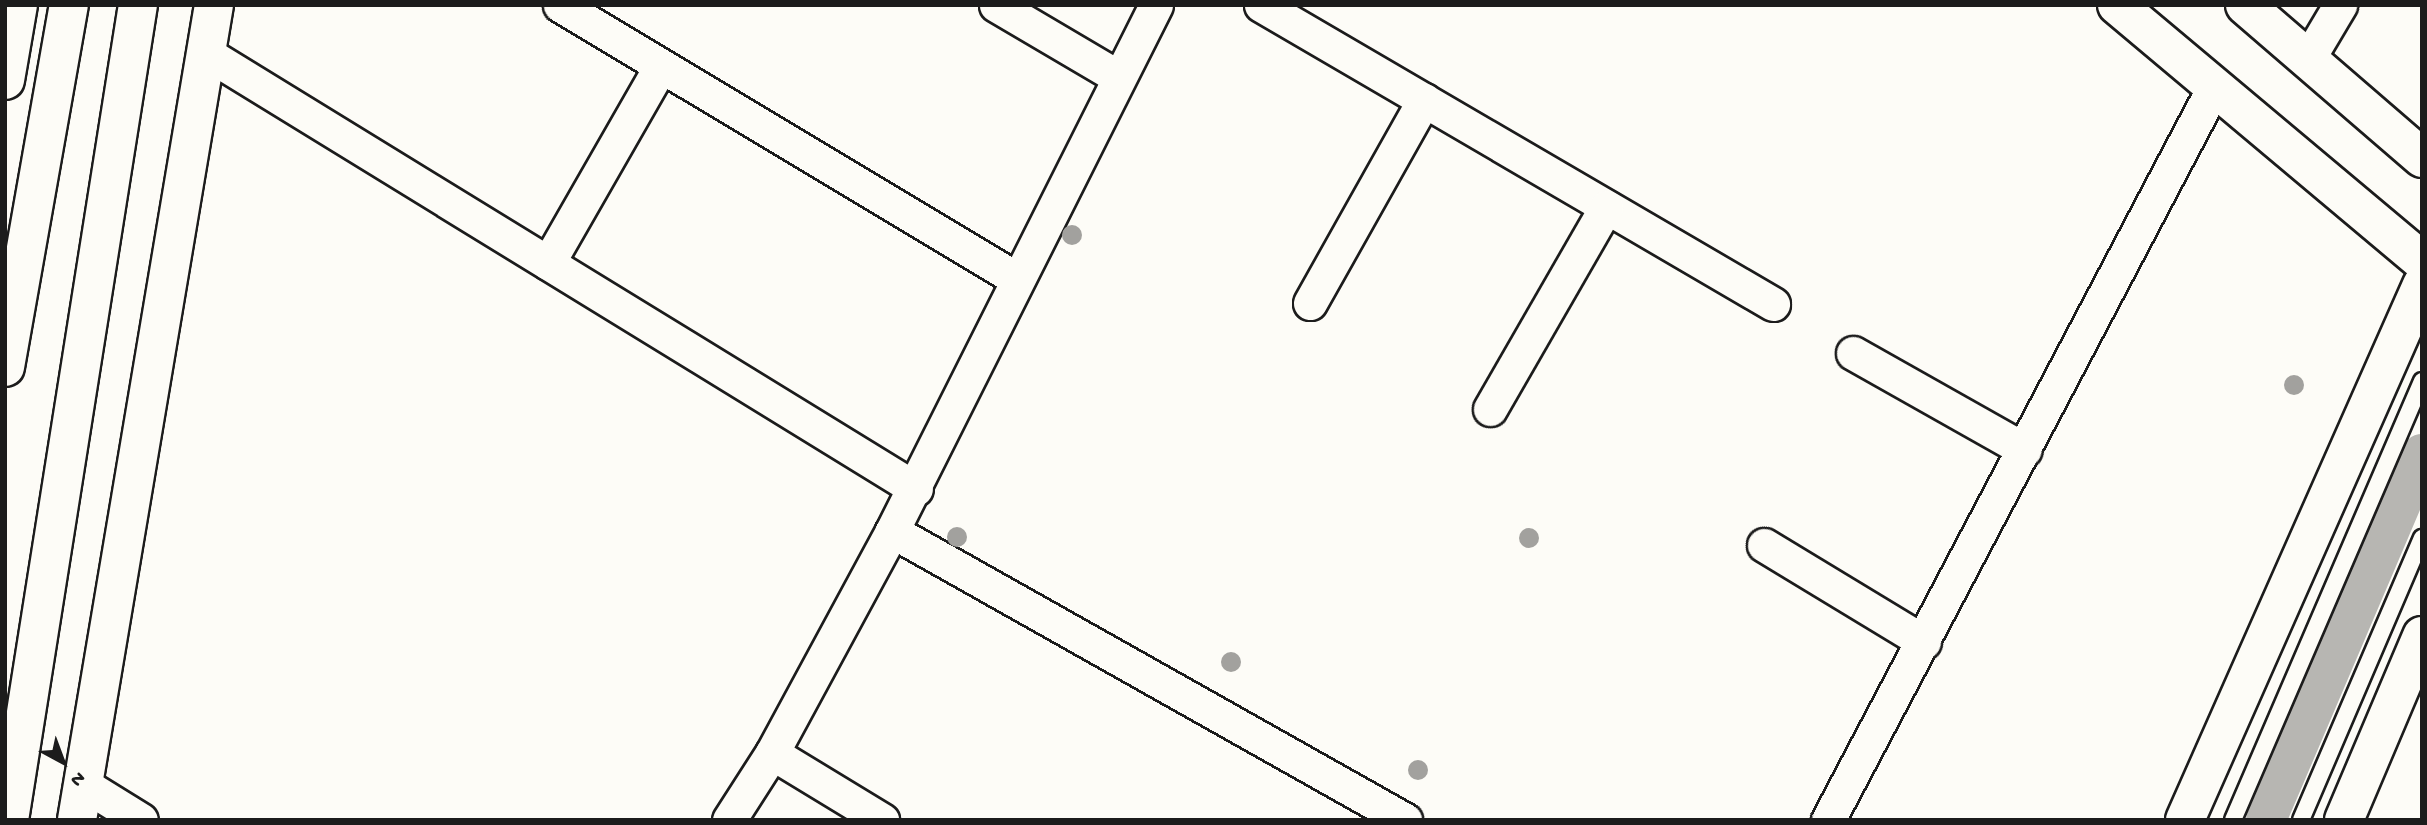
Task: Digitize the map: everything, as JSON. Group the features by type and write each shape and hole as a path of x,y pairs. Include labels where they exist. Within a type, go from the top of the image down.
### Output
{"street":[{"path":"5,80 18,5"},
{"path":"5,367 69,5"},
{"path":"9,820 138,5"},
{"path":"141,820 80,802 214,5"},
{"path":"560,5 1017,279"},
{"path":"996,5 1118,77"},
{"path":"729,820 772,753 916,489 1017,279 1156,5"},
{"path":"1261,5 1773,304"},
{"path":"2117,5 2213,89 2422,261"},
{"path":"2245,5 2422,158"},
{"path":"2308,59 2340,5"},
{"path":"206,53 916,489"},
{"path":"548,263 661,65"},
{"path":"1828,820 2213,89"},
{"path":"1310,303 1424,100"},
{"path":"1490,409 1606,207"},
{"path":"2185,820 2422,285"},
{"path":"1853,353 2025,450"},
{"path":"892,531 1357,808 1405,820"},
{"path":"1763,545 1924,642"},
{"path":"2344,820 2422,636"},
{"path":"772,753 883,820"}],"lane":[{"path":"2234,820 2422,381"},
{"path":"2301,820 2422,538"}],"waterway":[{"path":"2266,820 2422,454"}]}
